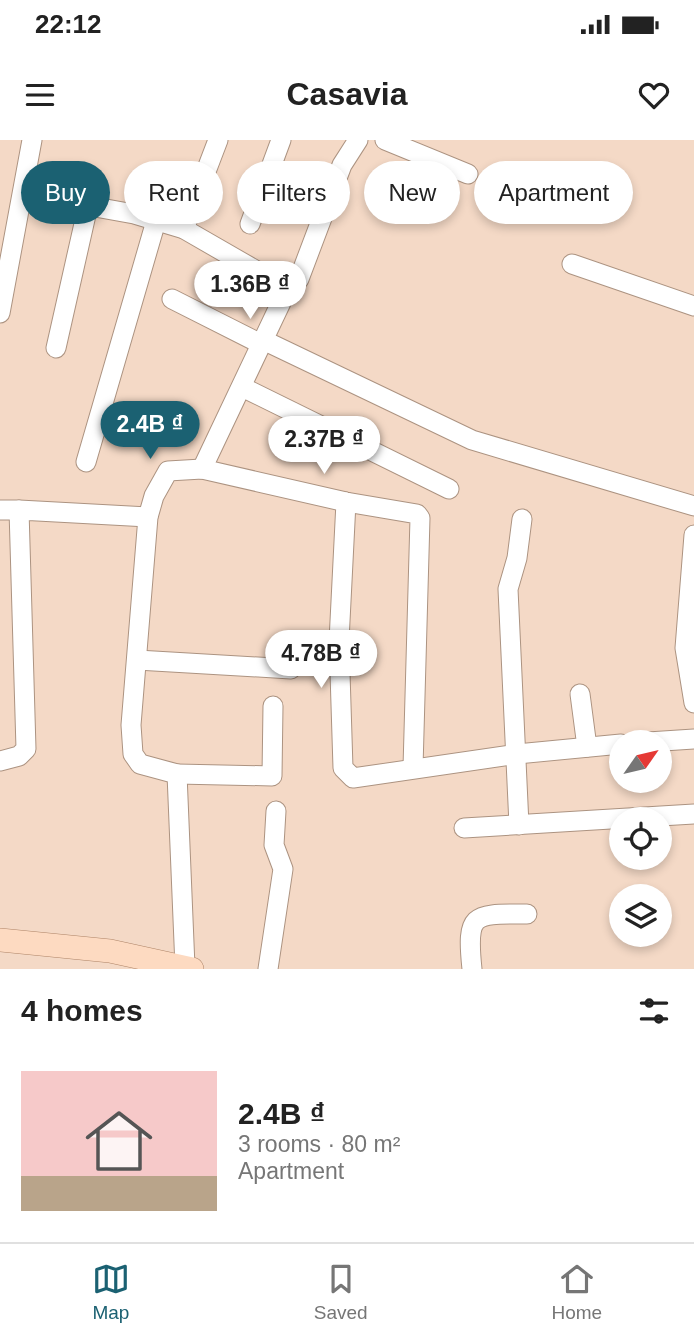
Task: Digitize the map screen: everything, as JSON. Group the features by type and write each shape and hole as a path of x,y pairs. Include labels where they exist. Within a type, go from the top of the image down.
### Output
{"main road":[{"path":"0,940 110,951 188,968"}],"street":[{"path":"28,161 32,140"},
{"path":"184,229 218,140"},
{"path":"273,161 281,140"},
{"path":"202,469 286,292 299,279 342,164 358,140"},
{"path":"385,140 468,174"},
{"path":"0,313 21,204"},
{"path":"56,348 84,224"},
{"path":"86,462 155,224"},
{"path":"166,224 184,229 277,281 286,292"},
{"path":"572,264 694,306"},
{"path":"172,299 472,440 694,506"},
{"path":"242,387 449,489"},
{"path":"273,706 272,776 177,774 140,764 134,754 131,725 148,517 154,496 168,471 202,469 346,502 413,511 420,518 414,768"},
{"path":"346,502 339,641 343,768 353,778 517,754 609,745"},
{"path":"0,761 19,756 26,749 10,510 148,517"},
{"path":"519,825 508,589 517,558 522,519"},
{"path":"694,536 690,631 686,660 694,703"},
{"path":"137,660 290,669"},
{"path":"580,694 587,747"},
{"path":"672,740 694,738"},
{"path":"177,774 188,968"},
{"path":"268,969 283,869 274,845 276,811"},
{"path":"464,828 694,814"},
{"path":"472,969 468,933 481,916 527,914"}]}
